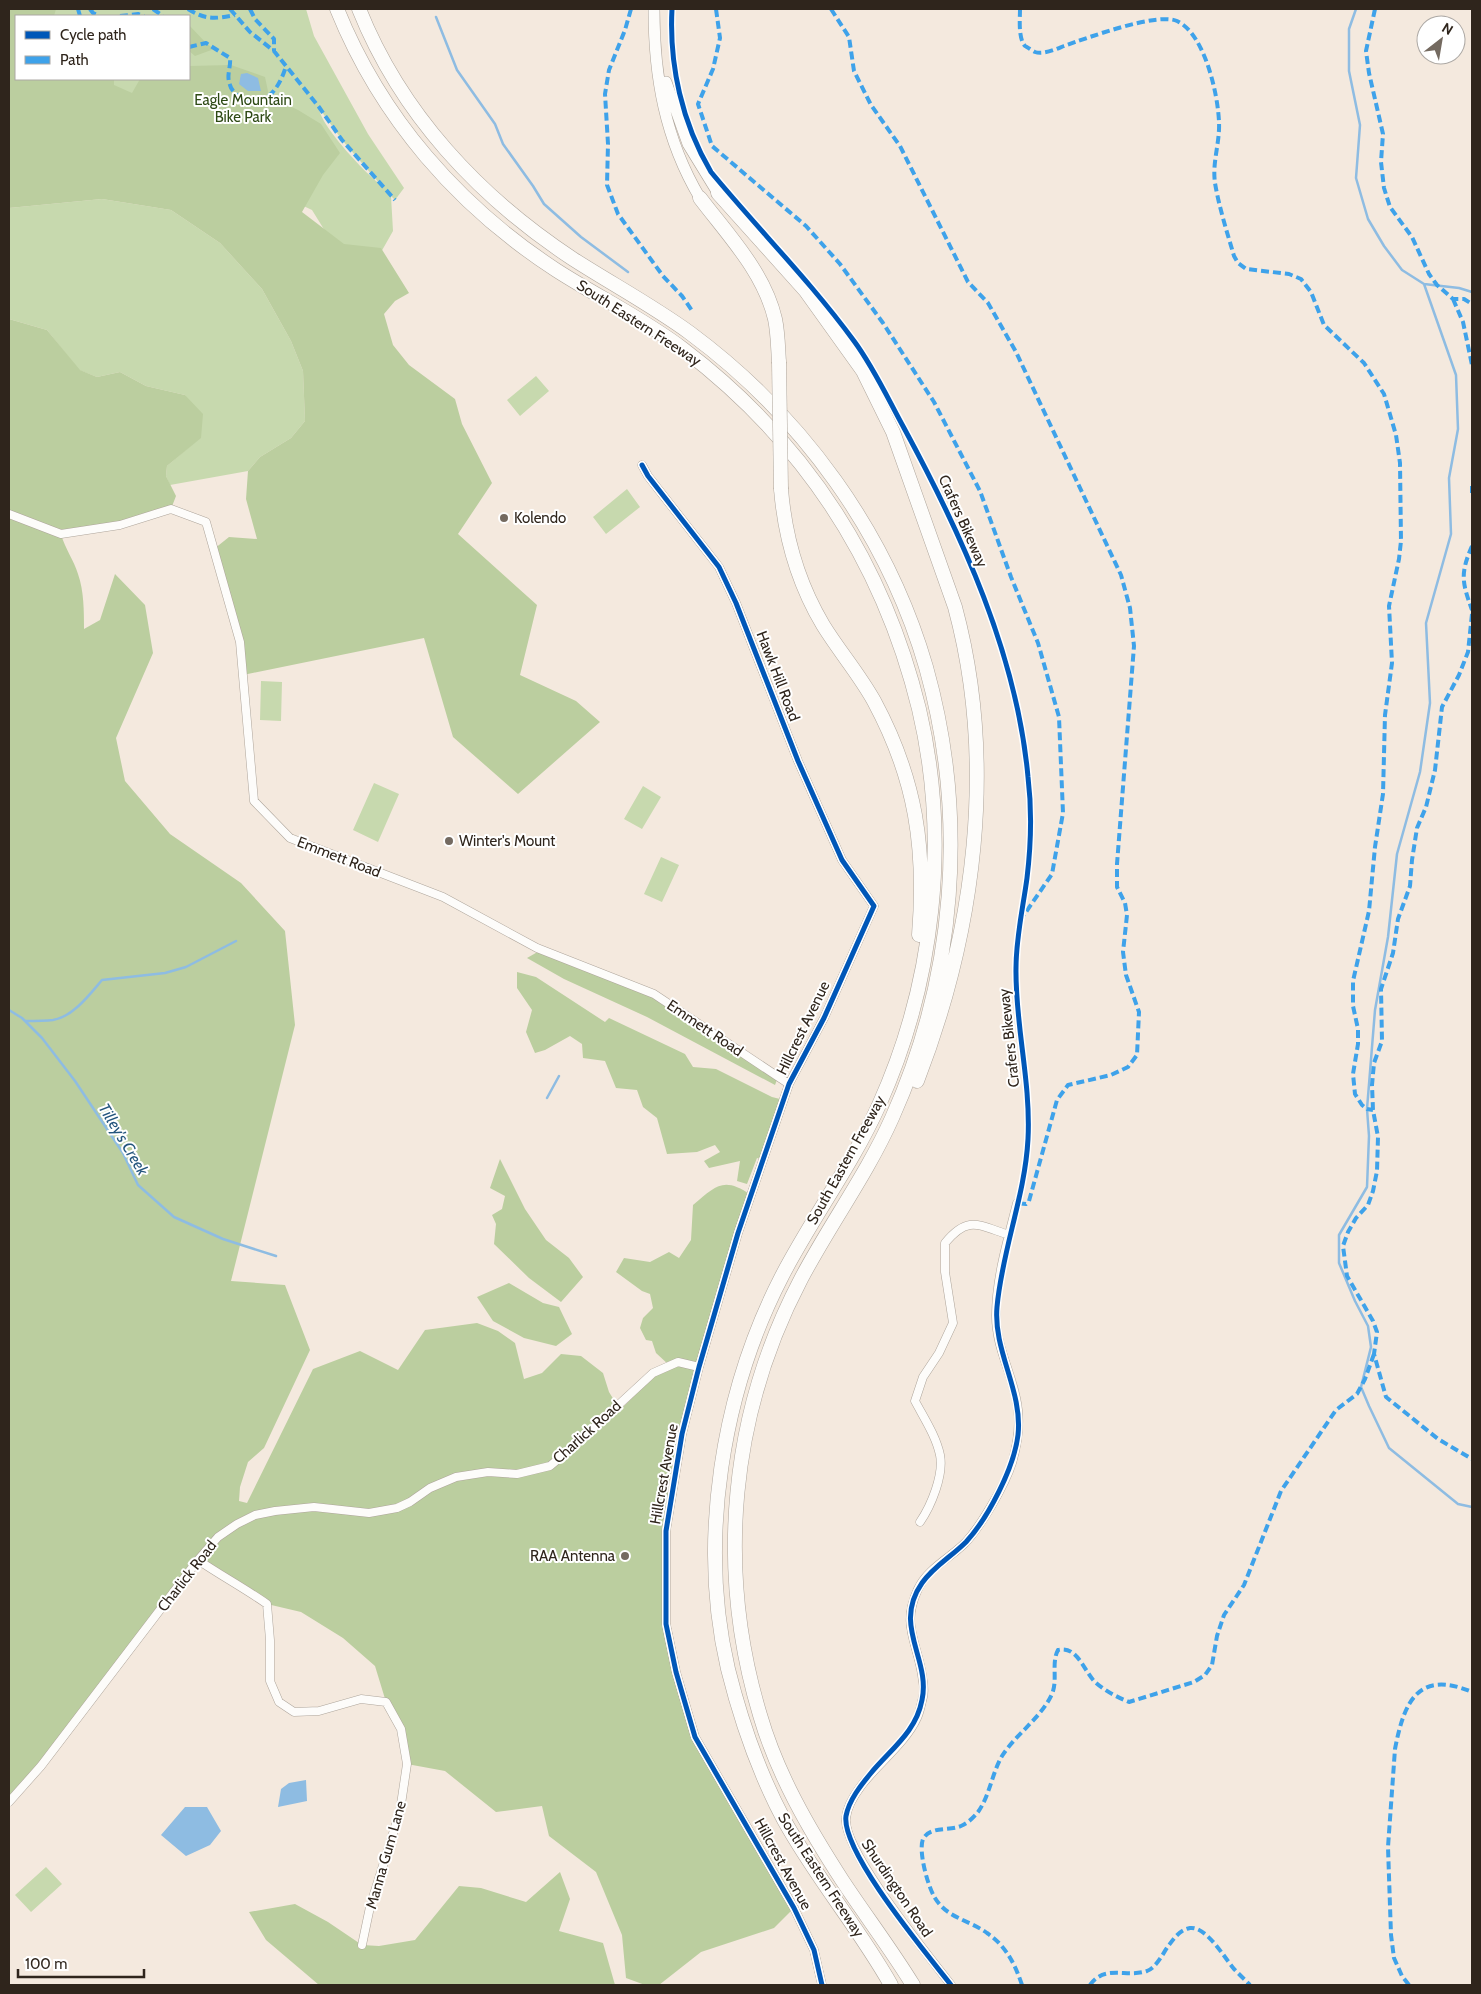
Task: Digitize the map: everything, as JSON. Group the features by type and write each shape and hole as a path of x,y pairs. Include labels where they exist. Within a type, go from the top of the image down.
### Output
{"highway":[{"name":"South Eastern Freeway","path":"337,9 366,70 390,109 446,181 478,212 512,240 558,271 656,330 713,373 747,403 781,438 808,470 834,507 856,545 894,626 908,669 920,713 929,766 934,846 928,936 909,1026 878,1107 858,1146 785,1270 764,1311 748,1353 726,1439 719,1486 716,1530 716,1575 727,1665 744,1724 764,1780 785,1821 808,1859 883,1971 890,1985"},
{"name":"South Eastern Freeway","path":"359,9 386,67 410,105 438,141 468,174 502,206 538,234 688,332 730,365 790,422 844,492 867,530 888,569 921,653 937,711 944,755 950,818 952,857 950,904 943,949 923,1035 891,1120 801,1279 764,1363 751,1407 742,1449 736,1496 734,1542 735,1588 749,1677 762,1722 778,1764 820,1846 913,1985"},
{"path":"718,193 805,290 847,346 881,405 920,506 955,607 961,630 972,696 976,785 973,854 960,938 945,1003 918,1080 877,1165 801,1279"},
{"path":"700,198 756,273 768,298 775,319 779,362 781,489 787,534 795,567 807,596 823,626 873,699 894,740 903,768 918,828 922,893 909,1026"},
{"path":"872,1922 923,1985"}],"main road":[{"path":"654,9 656,65 666,119 676,152 700,198"},
{"path":"659,9 660,40 669,94 688,144 718,193"}],"street":[{"name":"Hawk Hill Road","path":"642,465 648,476 719,567 736,603 798,762 842,860 874,906"},
{"name":"Emmett Road","path":"9,514 61,534 120,525 171,508 206,522 240,642 254,802 290,838 443,897 537,948 654,994 789,1084"},
{"name":"Hillcrest Avenue","path":"822,1985 814,1950 794,1908 695,1738 676,1672 665,1618 666,1531 682,1434 699,1367 738,1233 789,1084 824,1018 874,906"},
{"name":"Shurdington Road","path":"951,1985 866,1869 851,1842 845,1818 854,1794 906,1736 918,1718 924,1693 920,1666 910,1632 911,1610 918,1587 936,1566 965,1543 985,1518 1011,1465 1018,1434 1018,1409 998,1341 996,1316 1000,1277 1017,1203"},
{"path":"920,1522 929,1509 937,1488 940,1456 930,1428 915,1401 923,1377 939,1353 953,1323 946,1272 945,1243 957,1229 973,1224 1009,1235"},
{"name":"Charlick Road","path":"9,1802 41,1766 198,1560 218,1537 236,1524 255,1515 314,1507 368,1512 397,1508 410,1502 430,1488 456,1477 488,1472 517,1474 550,1466 576,1445 653,1373 678,1362 699,1367"},
{"name":"Manna Gum Lane","path":"198,1560 218,1574 244,1587 266,1604 270,1640 270,1681 279,1702 294,1712 319,1711 362,1698 386,1702 401,1729 407,1764 400,1811 370,1907 362,1945"}],"green space":[{"path":"9,9 56,9 54,15 15,15 15,80 114,80 114,85 132,93 139,80 190,80 190,66 231,65 265,77 269,96 321,124 340,153 323,175 302,212 344,244 381,248 409,293 395,301 384,314 393,345 409,365 455,399 462,424 492,483 458,534 537,605 520,675 576,701 600,722 518,794 453,737 424,638 243,675 240,642 214,549 229,537 257,539 246,499 248,471 260,457 291,438 305,421 303,371 291,341 262,289 220,243 171,210 102,199 9,208"},
{"name":"Eagle Mountain Bike Park","path":"45,9 306,9 314,36 368,134 404,188 395,200 391,196 393,231 363,284 348,268 312,210 59,91 57,80 190,80 190,15 46,15","holes":["319,108 342,140 380,184 354,160 335,137 321,116"]},
{"path":"190,26 214,49 195,56 190,52"},
{"path":"102,199 171,210 220,243 262,289 291,341 303,371 305,421 291,438 260,457 248,471 170,485 166,476 167,466 201,437 185,395 146,386 120,372 97,377 79,370 47,330 9,319 9,208"},
{"path":"9,319 47,330 80,370 97,377 120,372 146,386 185,395 203,414 201,438 167,466 166,476 176,496 171,509 120,525 61,534 80,581 84,629 100,620 115,574 145,605 153,653 116,738 125,781 170,834 241,883 285,931 295,1025 231,1281 285,1285 310,1350 264,1448 248,1462 240,1487 239,1501 247,1503 313,1369 360,1351 398,1370 425,1330 477,1323 498,1331 515,1343 524,1379 542,1373 561,1354 581,1356 603,1373 609,1392 620,1410 663,1367 669,1365 656,1353 652,1341 646,1340 640,1328 643,1318 653,1308 650,1294 642,1291 616,1272 624,1258 650,1262 669,1252 679,1258 691,1240 693,1205 714,1188 720,1186 733,1186 751,1195 699,1367 666,1531 666,1624 695,1737 794,1908 774,1928 701,1952 659,1985 645,1985 626,1978 622,1935 596,1872 549,1836 542,1806 496,1812 445,1771 407,1764 401,1729 386,1702 375,1666 343,1638 301,1612 267,1604 198,1560 9,1801"},
{"path":"536,376 549,391 520,416 507,400"},
{"path":"627,489 640,507 606,534 593,517"},
{"path":"261,681 282,682 281,721 260,720"},
{"path":"374,783 399,794 378,842 353,830"},
{"path":"643,786 661,797 642,829 624,819"},
{"path":"661,857 679,865 662,902 644,894"},
{"path":"541,950 654,994 778,1077 775,1085 647,1017 564,979 527,958"},
{"path":"517,972 536,977 605,1022 609,1018 685,1054 693,1067 716,1069 772,1097 784,1100 763,1160 757,1158 747,1184 737,1181 740,1161 709,1168 704,1161 720,1152 715,1145 697,1152 667,1154 657,1118 643,1107 637,1090 616,1088 605,1061 583,1058 582,1044 570,1036 545,1050 535,1053 526,1032 532,1010 517,988"},
{"path":"500,1159 525,1209 546,1240 569,1258 583,1277 561,1302 529,1278 494,1244 496,1224 492,1215 502,1209 505,1196 490,1188"},
{"path":"509,1283 543,1303 559,1307 572,1334 556,1346 524,1338 493,1321 477,1297"},
{"path":"46,1867 62,1884 31,1912 15,1895"},
{"path":"560,1872 570,1899 559,1931 603,1943 615,1985 319,1985 266,1940 249,1912 295,1904 328,1922 362,1945 379,1946 415,1940 459,1886 481,1888 526,1902"}],"water":[{"path":"247,73 258,78 261,91 248,91 239,84 241,74"},
{"path":"306,1780 307,1801 278,1807 281,1789 289,1783"},
{"path":"185,1807 207,1807 221,1831 210,1845 186,1856 161,1835"}],"waterway":[{"path":"1356,9 1349,29 1349,71 1360,125 1356,178 1368,219 1384,246 1402,270 1424,284 1459,288 1472,292"},
{"path":"436,17 457,70 495,124 503,144 544,204 581,237 628,272"},
{"path":"1424,284 1456,375 1458,429 1449,478 1451,534 1426,623 1430,703 1420,772 1397,854 1388,937 1375,1010 1367,1109 1369,1136 1367,1187 1339,1235 1339,1263 1368,1326 1371,1347 1361,1387 1389,1448 1458,1504 1472,1507"},
{"path":"25,1021 43,1021 60,1018 74,1010 102,980 165,973 186,967 236,941"},
{"name":"Tilley's Creek","path":"9,1010 22,1018 42,1038 75,1081 123,1153 138,1185 174,1217 223,1239 276,1256"},
{"path":"547,1098 559,1076"}],"marked path":[{"path":"78,9 80,15"},
{"path":"90,9 97,15"},
{"path":"153,9 162,15"},
{"path":"188,9 210,18 235,15"},
{"path":"230,9 250,32 274,51 319,107 342,140 395,200"},
{"path":"250,9 255,19 274,39 274,51"},
{"path":"631,9 609,70 605,94 608,144 607,185 618,214 663,276 682,296 693,312"},
{"path":"716,9 720,38 713,69 698,104 712,146 806,226 840,264 883,323 934,402 980,491 1011,577 1038,643 1059,717 1063,813 1052,874 1024,915"},
{"path":"831,9 849,37 854,71 871,105 900,146 968,282 988,303 1016,352 1121,575 1130,608 1134,646 1117,864 1117,887 1125,903 1127,915 1123,952 1126,975 1139,1012 1137,1055 1128,1067 1111,1075 1068,1085 1057,1100 1029,1201 1026,1204 1017,1203"},
{"path":"1020,9 1020,28 1023,43 1038,53 1050,51 1122,27 1154,20 1167,19 1177,21 1187,28 1202,52 1213,82 1219,122 1214,175 1221,210 1234,256 1238,263 1246,269 1289,274 1301,279 1311,292 1324,325 1364,363 1384,394 1396,435 1400,463 1401,541 1389,606 1392,663 1385,715 1383,794 1375,847 1369,911 1353,981 1353,1006 1358,1029 1358,1044 1353,1074 1355,1094 1362,1105 1367,1109 1373,1110"},
{"path":"1375,9 1366,51 1383,134 1381,162 1384,188 1390,207 1412,237 1429,274 1437,285 1453,299 1464,299 1472,304"},
{"path":"129,15 141,15"},
{"path":"190,47 206,43 230,58 228,78 231,87 239,97 251,102 265,99 271,94 276,88 286,66"},
{"path":"1453,299 1463,322 1472,365"},
{"path":"1472,486 1472,493"},
{"path":"1472,546 1464,571 1464,585 1472,610"},
{"path":"1472,614 1468,652 1459,675 1442,707 1435,770 1426,807 1417,828 1410,886 1398,919 1393,953 1381,989 1382,1041 1374,1063 1372,1085 1373,1110 1378,1137 1377,1171 1373,1191 1368,1205 1356,1218 1343,1246 1347,1276 1373,1321 1377,1332 1374,1354 1386,1397 1438,1439 1472,1459"},
{"path":"1022,1985 1013,1963 994,1938 946,1910 935,1898 924,1869 923,1839 935,1830 964,1825 978,1812 1002,1756 1014,1740 1042,1711 1052,1694 1054,1689 1055,1660 1058,1650 1065,1649 1070,1651 1080,1660 1095,1682 1111,1694 1129,1702 1194,1682 1205,1675 1212,1665 1217,1636 1224,1615 1244,1585 1281,1491 1336,1410 1357,1394 1374,1354"},
{"path":"1409,1985 1402,1976 1394,1958 1391,1935 1388,1847 1395,1749 1403,1717 1409,1704 1417,1694 1426,1688 1438,1685 1454,1686 1472,1692"},
{"path":"1090,1985 1102,1975 1109,1973 1139,1973 1151,1969 1176,1937 1183,1930 1190,1928 1196,1929 1208,1937 1234,1969 1250,1985"}],"cycle path":[{"name":"Crafers Bikeway","path":"672,9 675,72 685,114 701,153 711,172 837,319 861,351 874,373 926,469 966,553 999,641 1022,731 1029,789 1030,828 1028,866 1016,956 1016,989 1027,1096 1028,1139 1023,1181 1004,1265 997,1307 999,1339 1016,1403 1018,1419 1016,1448 1006,1477 983,1520 966,1542 927,1577 914,1599 911,1628 922,1670 923,1685 919,1711 902,1740 859,1788 846,1816 848,1832 857,1853 871,1877 906,1927 951,1985"},
{"path":"642,465 648,476 719,567 736,603 798,761 842,860 874,906 824,1018 789,1084 738,1233 699,1367 682,1434 666,1531 666,1624 676,1672 695,1737 794,1908 814,1950 822,1985"}],"place":[{"name":"Kolendo","path":"504,518"},
{"name":"Winter's Mount","path":"449,841"},
{"name":"RAA Antenna","path":"625,1556"}]}
